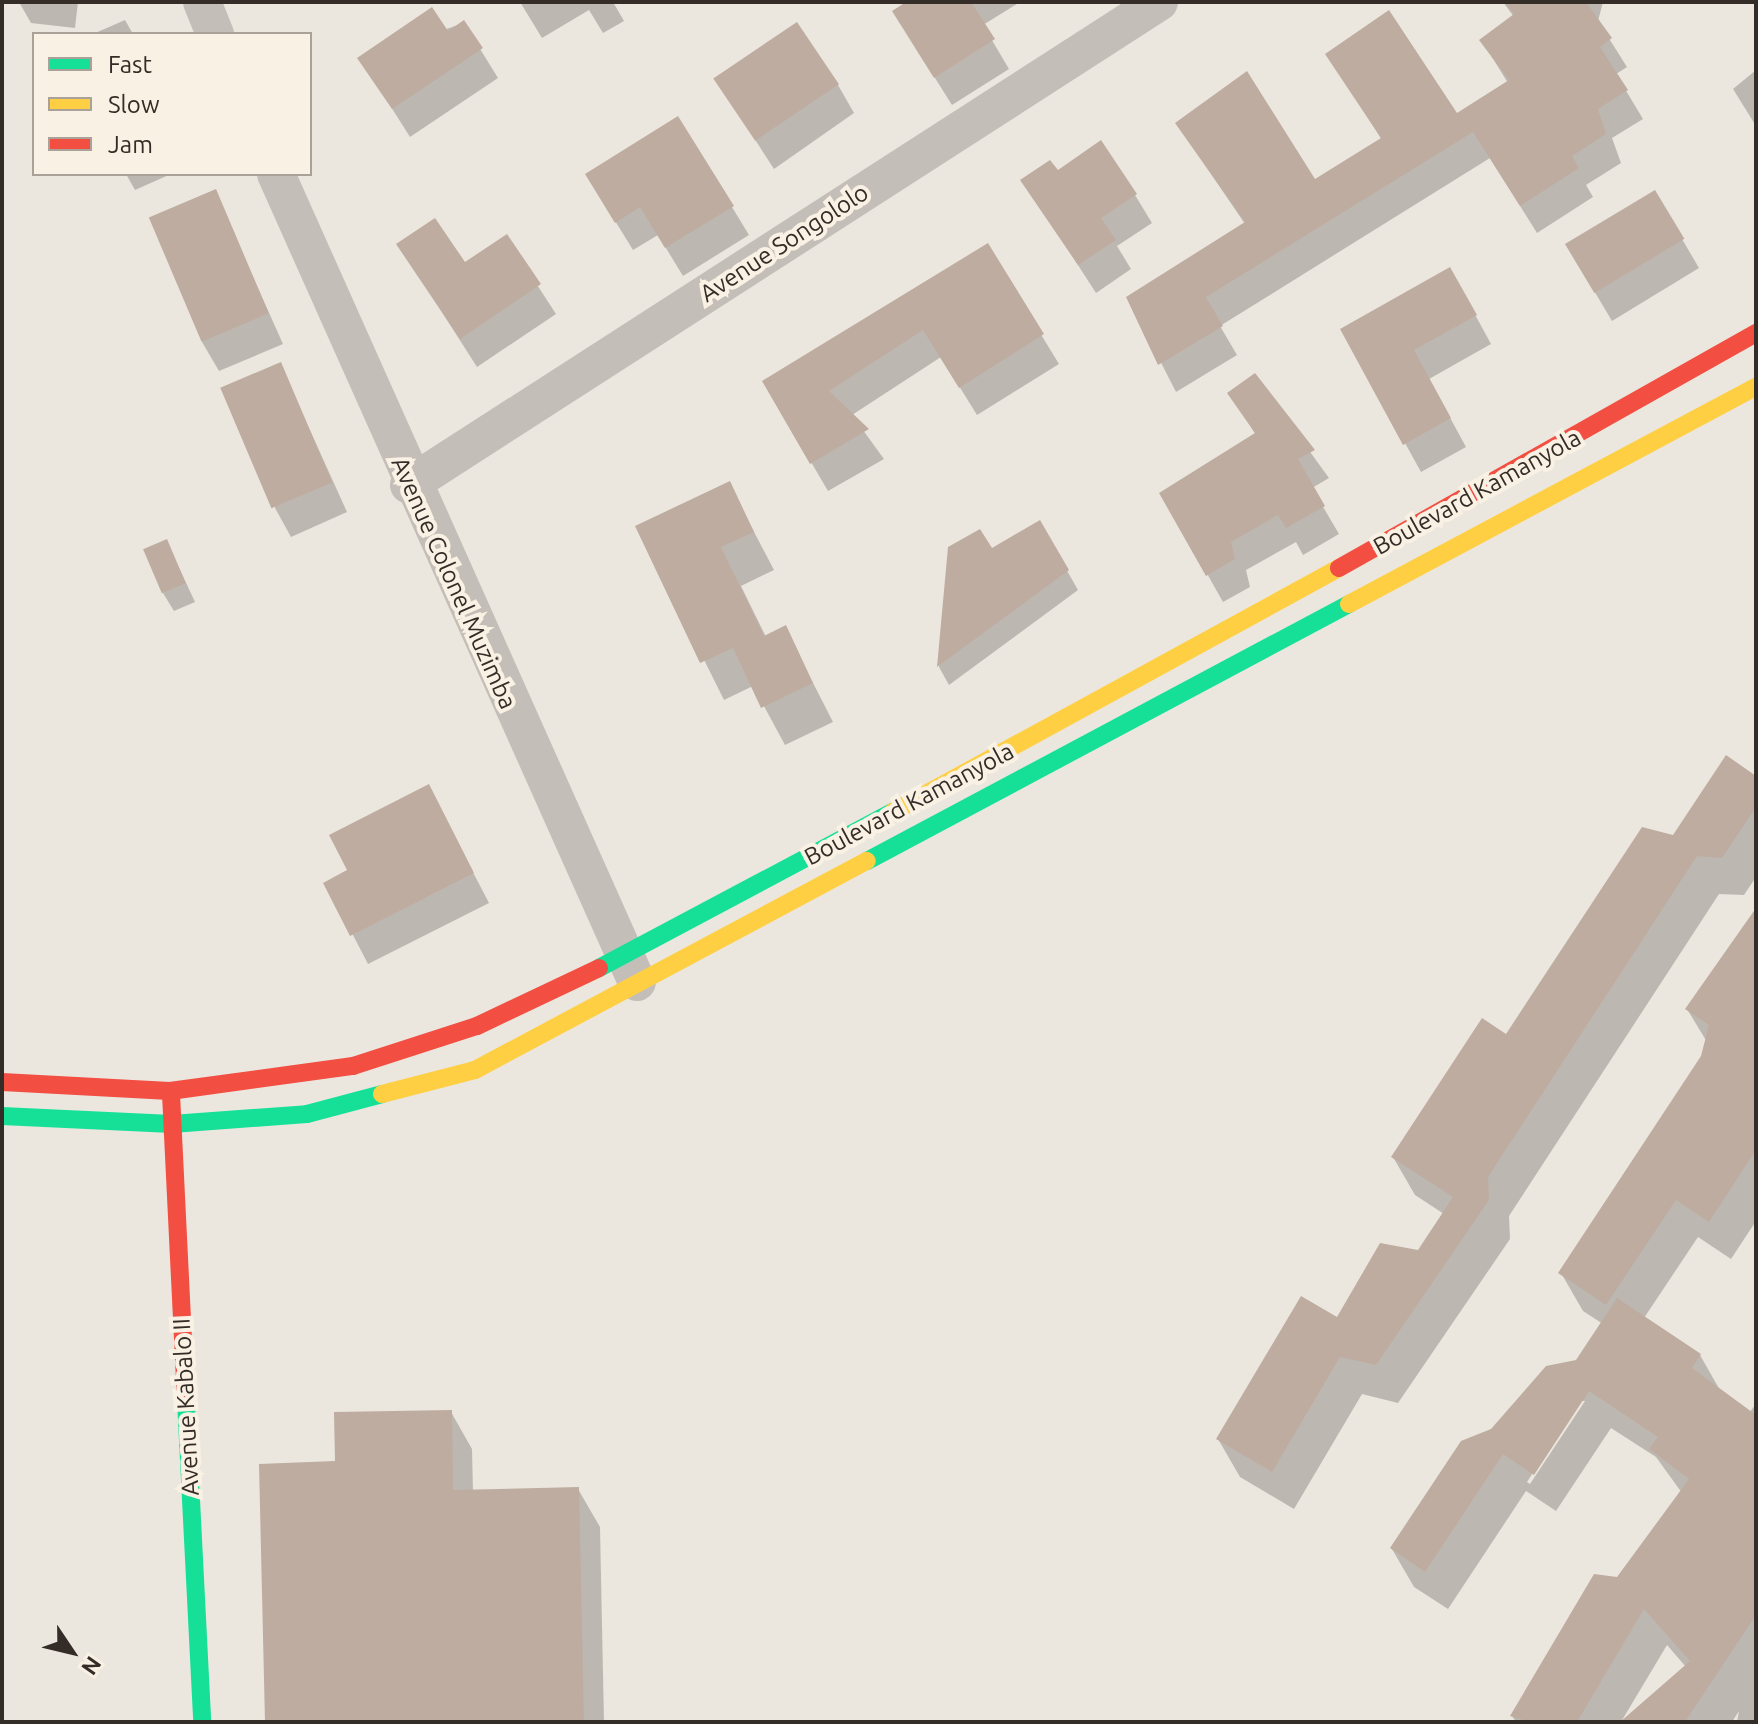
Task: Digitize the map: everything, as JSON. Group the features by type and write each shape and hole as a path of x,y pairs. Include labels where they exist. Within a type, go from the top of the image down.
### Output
{"main road":[{"name":"Boulevard Kamanyola","path":"2,1116 172,1124 307,1114 427,1088 1756,333"},
{"name":"Boulevard Kamanyola","path":"2,1082 170,1091 248,1085 408,1051 632,972 1316,623 1756,387"},
{"path":"1298,591 1316,623"},
{"name":"Avenue Kabalo II","path":"170,1091 202,1722"}],"street":[{"name":"Avenue Songololo","path":"409,485 1159,2"},
{"name":"Avenue Colonel Muzimba","path":"277,176 409,485 632,972"}],"building":[{"path":"906,2 971,2 995,39 934,78 892,11"},
{"path":"1505,2 1586,2 1612,38 1600,47 1628,90 1598,109 1606,134 1572,156 1579,168 1520,206 1473,132 1206,297 1223,326 1158,365 1126,297 1245,222 1175,123 1247,71 1315,179 1381,138 1325,54 1389,10 1457,113 1509,80 1479,40 1514,14"},
{"path":"432,7 448,31 464,20 483,48 392,109 357,58"},
{"path":"797,22 839,84 755,141 713,78"},
{"path":"678,116 734,206 665,248 640,207 615,223 585,174"},
{"path":"1101,140 1137,194 1101,218 1116,240 1078,265 1020,180 1050,160 1058,170"},
{"path":"216,189 269,313 202,342 149,218"},
{"path":"1655,190 1684,239 1594,293 1565,244"},
{"path":"435,218 465,262 507,234 541,284 460,339 396,244"},
{"path":"988,243 1044,334 959,388 923,330 829,391 869,429 810,464 762,381"},
{"path":"1450,267 1477,315 1414,350 1451,418 1403,445 1340,329"},
{"path":"281,362 332,483 271,508 220,388"},
{"path":"1255,373 1315,450 1298,459 1325,506 1286,528 1278,515 1231,542 1235,559 1206,576 1159,493 1255,433 1227,393"},
{"path":"730,481 754,532 721,547 764,636 786,625 813,683 761,708 733,648 700,663 635,526"},
{"path":"1040,520 1069,570 937,667 948,547 980,529 992,548"},
{"path":"167,539 186,583 162,593 143,549"},
{"path":"1726,755 1756,776 1756,807 1722,858 1697,856 1488,1177 1489,1200 1376,1365 1340,1357 1272,1472 1216,1439 1301,1296 1337,1317 1380,1243 1418,1250 1453,1197 1391,1157 1482,1018 1506,1034 1642,827 1673,835"},
{"path":"429,784 474,873 350,936 323,883 347,870 329,835"},
{"path":"1756,908 1756,1150 1709,1222 1676,1200 1606,1305 1558,1273 1701,1056 1709,1025 1685,1009"},
{"path":"1617,1298 1701,1354 1692,1368 1756,1415 1756,1615 1685,1722 1620,1722 1690,1661 1644,1609 1577,1722 1529,1722 1510,1716 1594,1574 1617,1577 1689,1479 1649,1449 1658,1437 1589,1391 1534,1475 1503,1454 1425,1572 1390,1548 1461,1441 1491,1429 1546,1366 1576,1360"},
{"path":"452,1410 453,1490 579,1487 584,1722 265,1722 259,1464 335,1461 334,1412"}],"traffic: fast":[{"path":"867,861 1349,604"},
{"path":"599,968 893,812"},
{"path":"2,1116 172,1124 307,1114 382,1094"},
{"path":"186,1401 202,1722"}],"traffic: slow":[{"path":"1349,604 1756,387"},
{"path":"893,812 1339,568"},
{"path":"382,1094 475,1070 867,861"}],"traffic: jam":[{"path":"1339,568 1756,333"},
{"path":"2,1082 170,1091 353,1066 477,1026 599,968"},
{"path":"171,1094 186,1401"}]}
